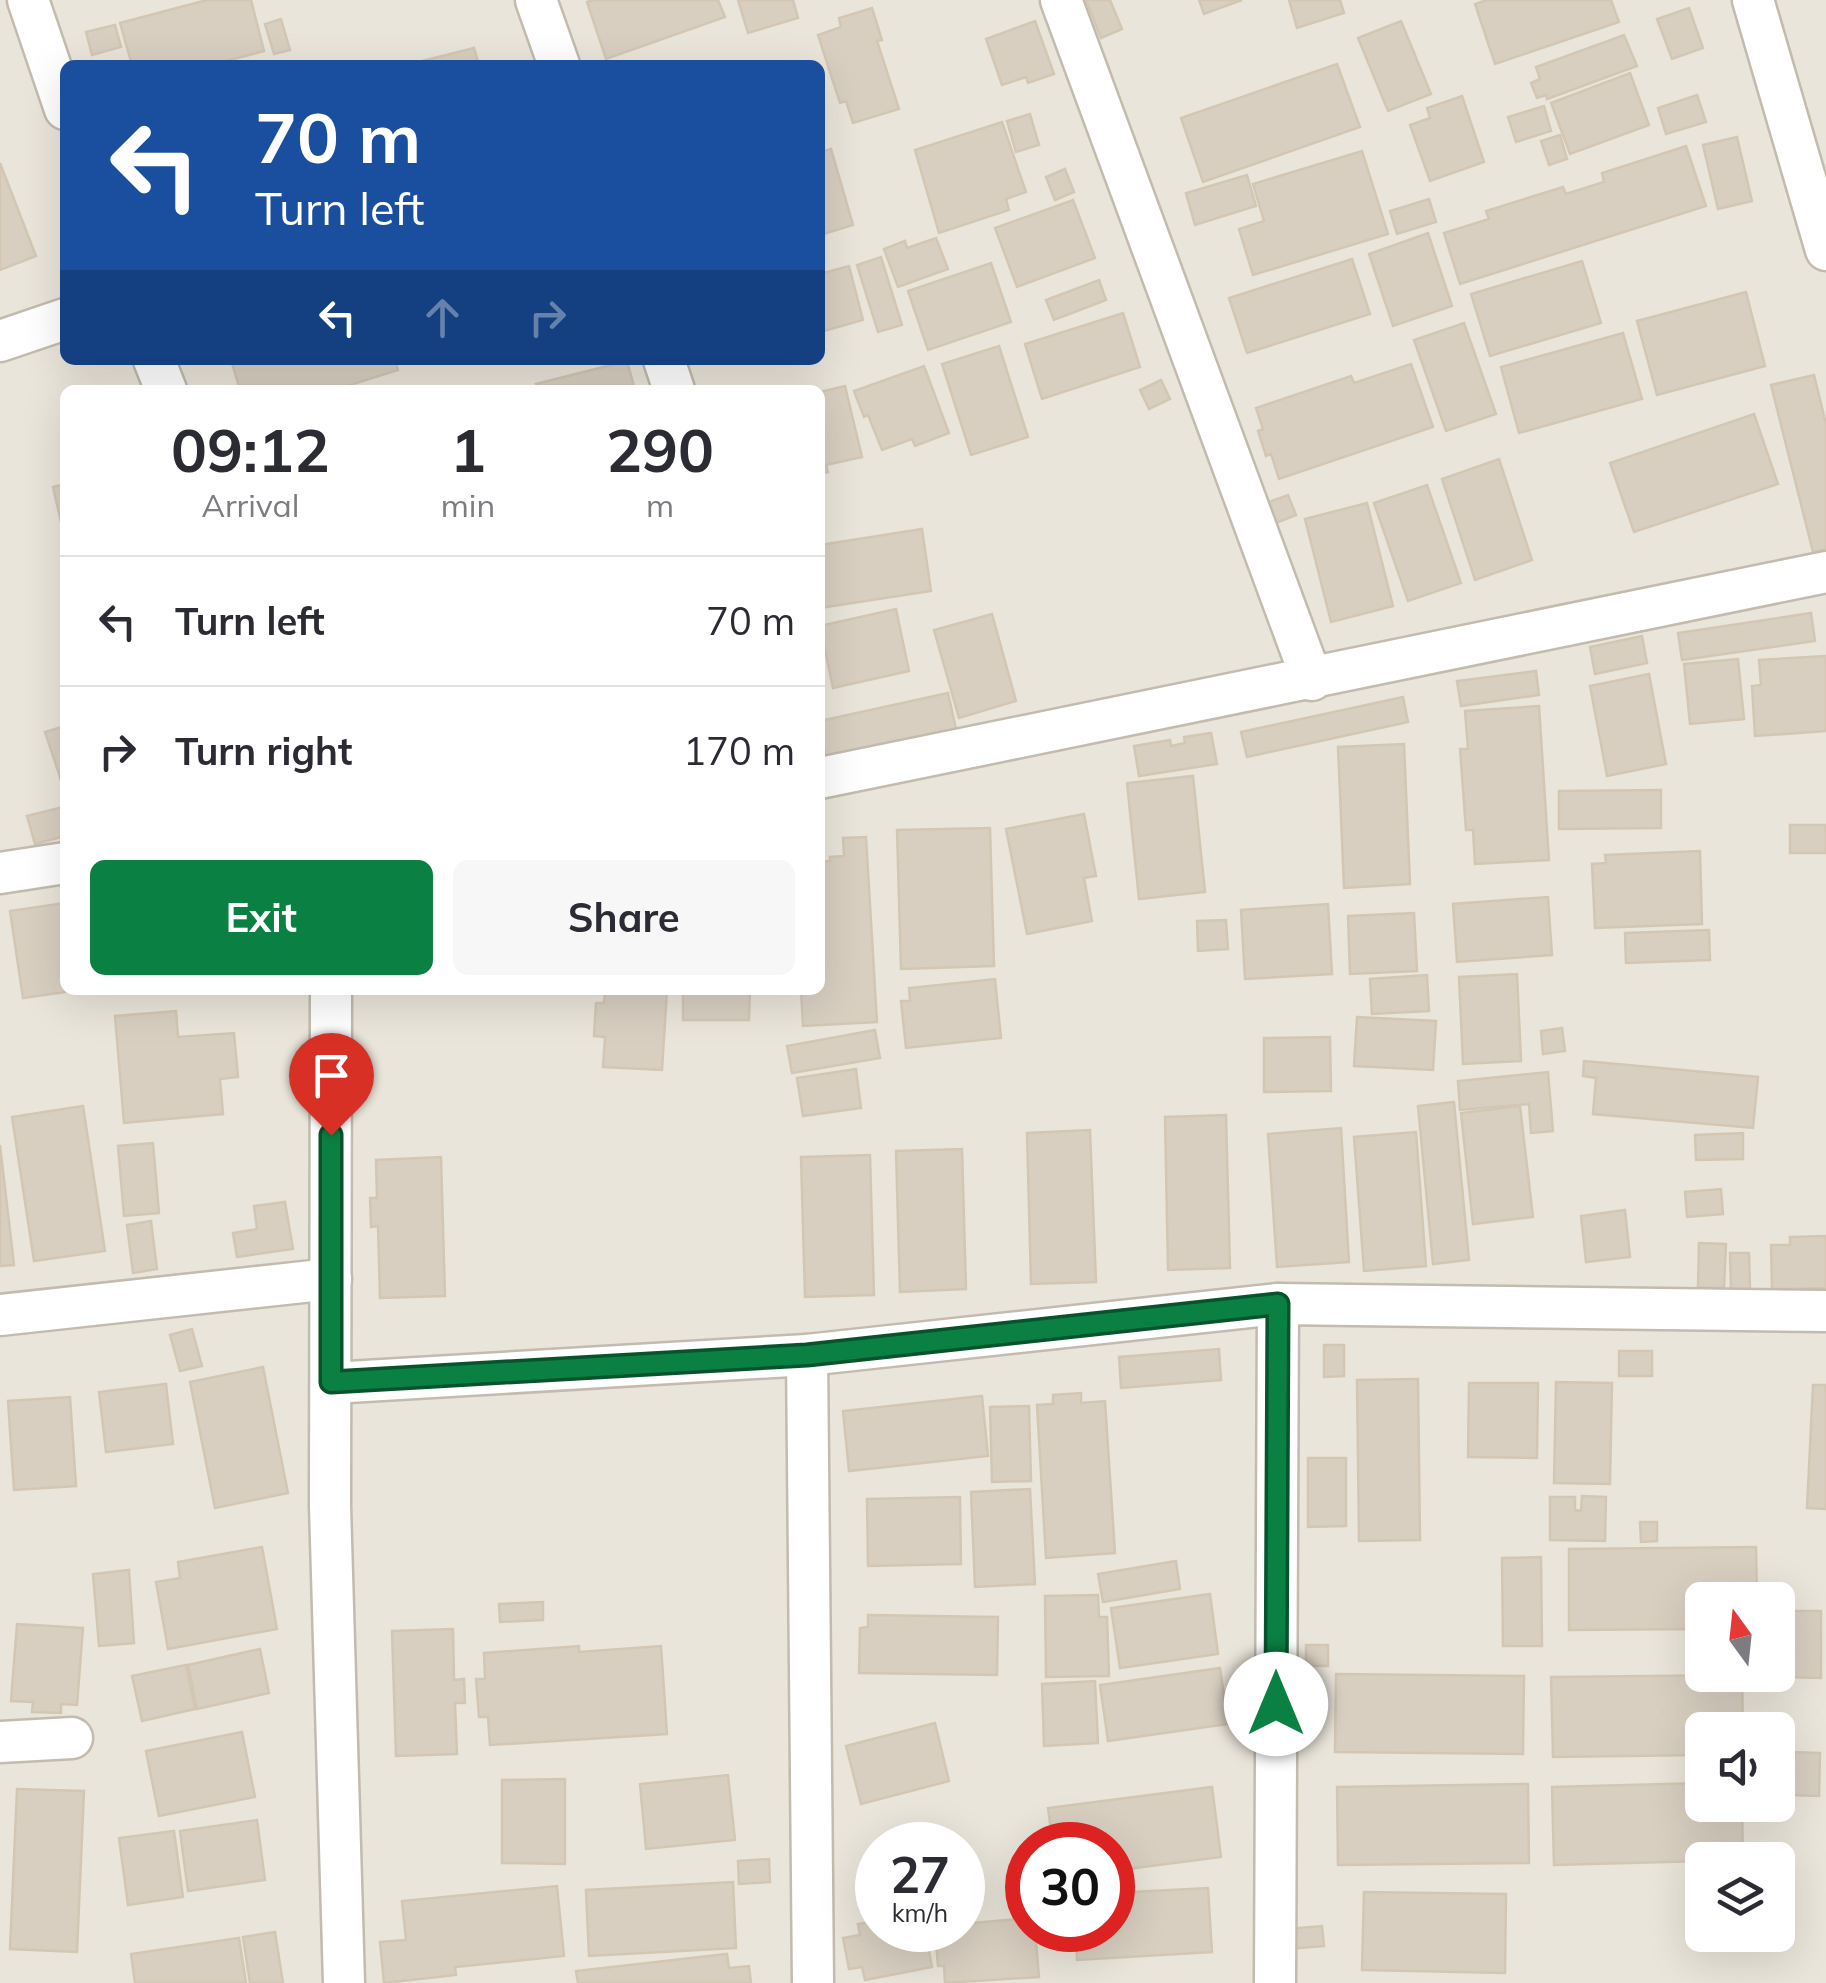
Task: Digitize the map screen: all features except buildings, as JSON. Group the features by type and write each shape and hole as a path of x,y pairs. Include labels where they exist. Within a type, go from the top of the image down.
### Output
{"street":[{"path":"28,0 60,94"},
{"path":"536,0 558,60"},
{"path":"1061,0 1312,680"},
{"path":"1753,0 1826,250"},
{"path":"0,341 60,321"},
{"path":"825,777 1826,572"},
{"path":"0,873 60,863"},
{"path":"331,995 330,1506 344,1983"},
{"path":"0,1314 331,1279"},
{"path":"331,1382 807,1355 1278,1304 1826,1311"},
{"path":"1275,1983 1278,1304"},
{"path":"807,1355 813,1983"},
{"path":"0,1742 72,1738"}],"shaded area":[{"path":"0,0 1826,0 1826,1983 0,1983"}],"route":[{"path":"331,1135 331,1382 807,1355 1278,1304 1276,1704"}]}
